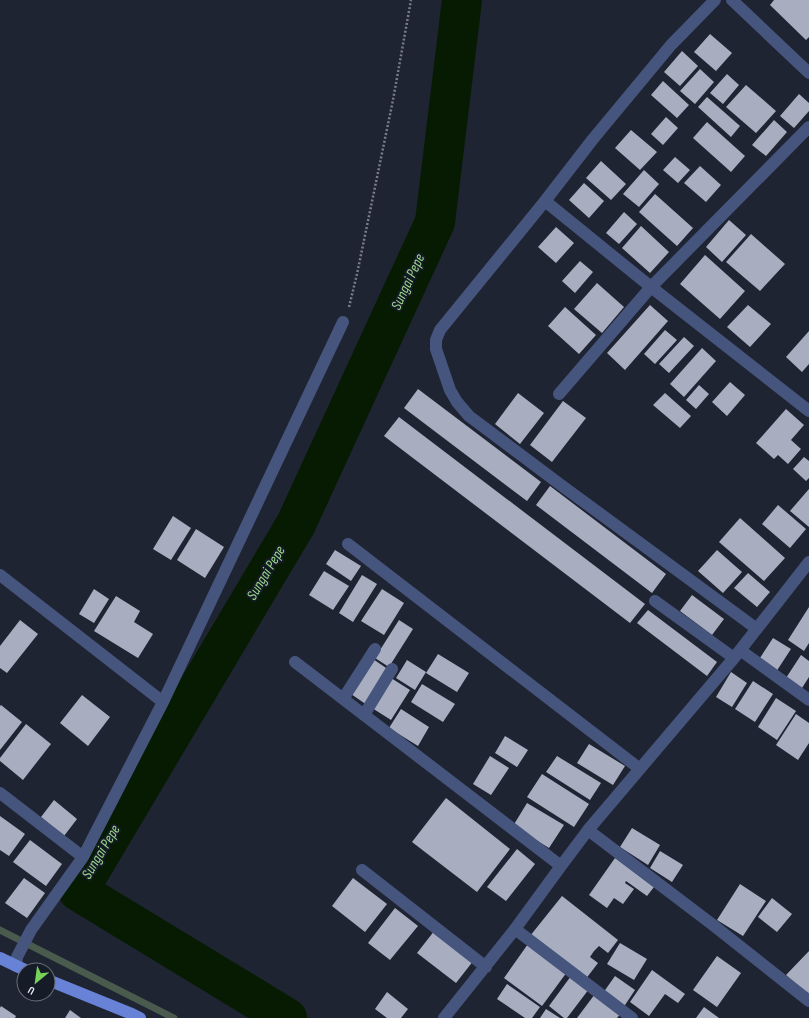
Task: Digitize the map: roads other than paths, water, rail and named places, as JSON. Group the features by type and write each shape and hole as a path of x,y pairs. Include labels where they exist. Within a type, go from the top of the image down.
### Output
{"main road":[{"path":"0,958 16,964"},
{"path":"56,983 133,1017"}],"street":[{"path":"715,0 671,44 440,330 436,340 436,349 450,390 457,402 469,416 757,629"},
{"path":"732,0 809,74"},
{"path":"559,394 651,287 809,127"},
{"path":"545,201 651,287 809,411"},
{"path":"20,962 31,930 83,857 163,702 343,322"},
{"path":"348,544 640,769"},
{"path":"444,1018 486,967 588,830 737,654 809,562"},
{"path":"0,575 163,702"},
{"path":"655,601 809,700"},
{"path":"343,699 375,649"},
{"path":"295,662 561,866"},
{"path":"364,715 392,669"},
{"path":"0,793 83,857"},
{"path":"588,830 713,925 809,1001"},
{"path":"362,870 486,967"},
{"path":"515,929 632,1018"}],"waterway":[{"name":"Sungai Pepe","path":"287,1018 78,891 296,524 435,222 462,0"},
{"path":"0,930 174,1018"},
{"path":"264,1018 276,1011"}]}
